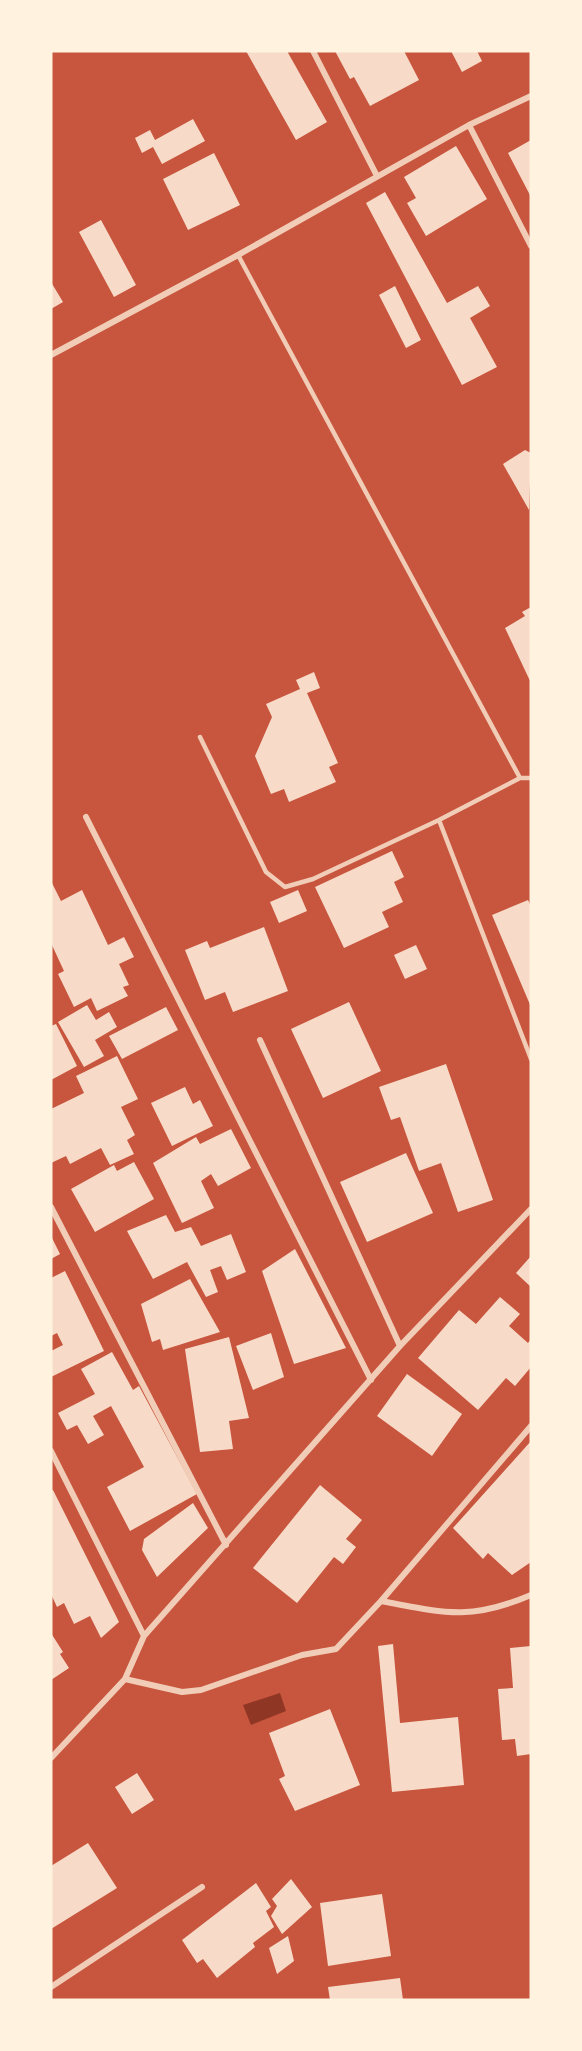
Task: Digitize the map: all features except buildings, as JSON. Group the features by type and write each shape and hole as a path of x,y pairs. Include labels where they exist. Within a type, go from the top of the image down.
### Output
{"street":[{"path":"313,51 377,176"},
{"path":"51,355 238,255 469,124 531,96"},
{"path":"469,124 531,246"},
{"path":"86,817 371,1380"},
{"path":"260,1040 400,1346"},
{"path":"51,1207 226,1545"},
{"path":"51,1758 125,1679 144,1636 400,1346 531,1209"},
{"path":"125,1679 182,1692 201,1690 302,1655 336,1649 381,1601 531,1426"},
{"path":"51,1451 144,1636"},
{"path":"381,1601 445,1613 471,1613 498,1609 531,1595"},
{"path":"51,1987 202,1887"}],"lane":[{"path":"238,255 520,778"},
{"path":"200,737 266,872 285,887 313,879 439,820 520,778 531,778"},
{"path":"439,820 531,1059"}],"shaded area":[{"path":"280,1693 286,1711 251,1725 243,1705"}]}
